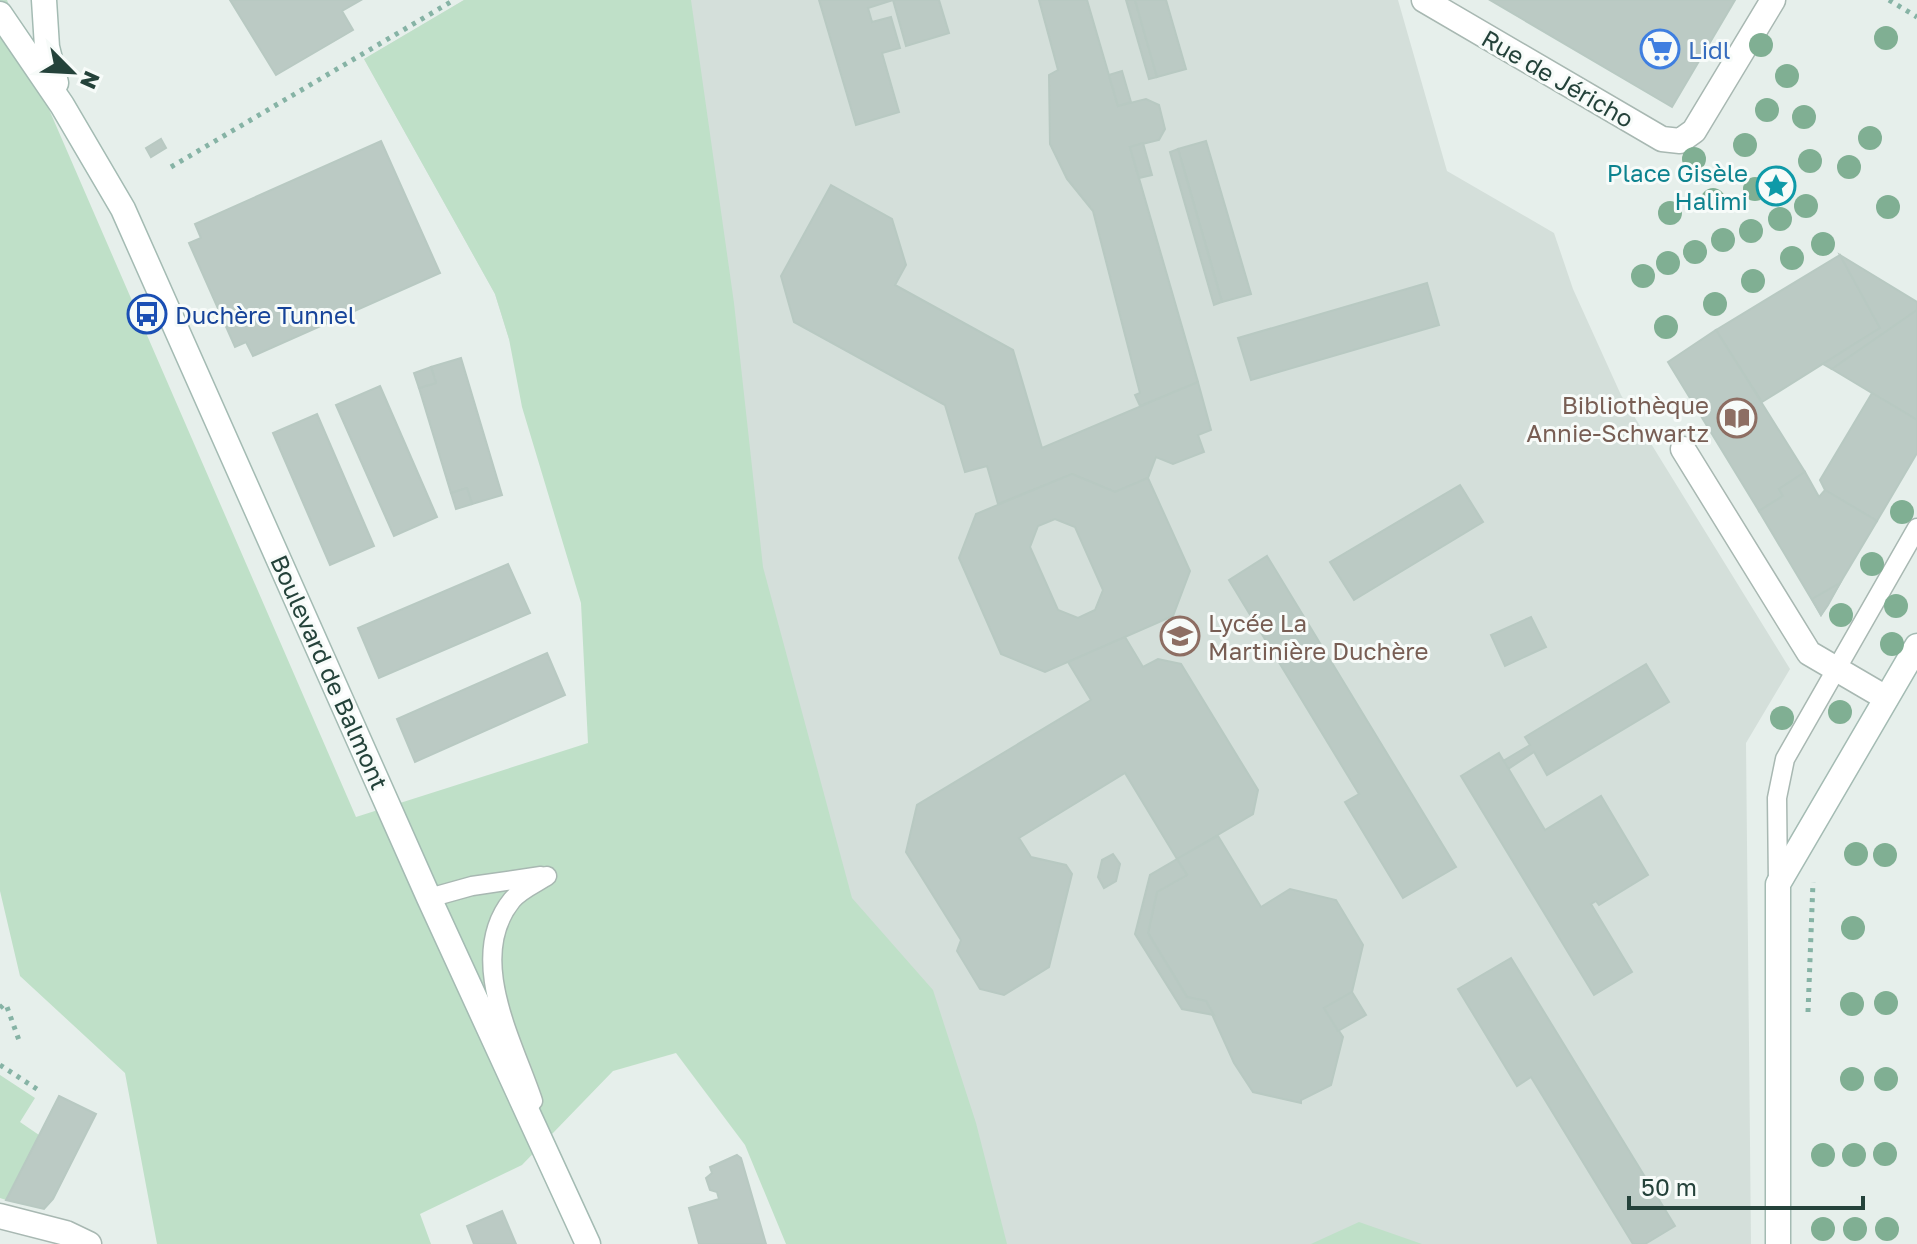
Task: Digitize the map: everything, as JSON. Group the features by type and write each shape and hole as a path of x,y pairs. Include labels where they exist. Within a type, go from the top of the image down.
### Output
{"street":[{"name":"Boulevard de Balmont","path":"44,0 47,47 62,105"},
{"name":"Rue de Jéricho","path":"1424,0 1662,139 1680,141 1694,131 1773,0"},
{"name":"Boulevard de Balmont","path":"0,14 62,105 123,209 429,898 588,1244"},
{"path":"1683,449 1809,653 1886,698"},
{"path":"1778,1244 1778,884 1917,646"},
{"path":"0,1216 66,1233 89,1244"}],"lane":[{"path":"1778,884 1778,780 1802,725 1917,528"},
{"path":"429,898 472,886 547,876 512,899 499,925 492,964 501,1011 560,1184"}],"path":[{"path":"171,167 454,0"},
{"path":"1889,0 1917,17"},
{"path":"0,1008 4,1004 7,1007 20,1043"},
{"path":"0,1065 40,1091"}],"shaded area":[{"name":"Lycée La Martinière Duchère","path":"464,0 1398,0 1447,171 1554,233 1573,289 1621,395 1790,669 1746,743 1751,1244 903,1244 509,339 495,294 364,59"}],"green space":[{"path":"0,0 7,0 48,107 356,817 588,743 581,603 522,407 509,339 495,294 364,59 464,0 691,0 734,303 763,567 852,898 933,990 976,1123 1007,1244 786,1244 745,1145 676,1053 613,1071 522,1165 420,1214 431,1244 157,1244 125,1073 20,976 0,891"},
{"path":"0,1075 35,1098 20,1122 39,1135 6,1200 0,1198"},
{"path":"1359,1222 1422,1244 1311,1244"}],"building":[{"path":"230,0 361,0 342,11 353,30 276,75"},
{"path":"819,0 893,0 868,8 872,22 891,17 900,48 882,53 899,112 856,125"},
{"path":"893,0 939,0 949,33 906,46"},
{"path":"1039,0 1087,0 1118,106 1146,99 1159,105 1165,129 1159,140 1130,147 1198,382 1140,406 1135,395 1140,393 1093,211 1067,179 1050,144 1049,75 1058,70"},
{"path":"1126,0 1135,0 1157,77 1149,79"},
{"path":"1135,0 1166,0 1186,69 1157,77"},
{"path":"1490,0 1735,0 1672,107"},
{"path":"1122,71 1131,102 1118,106 1109,75"},
{"path":"161,139 166,148 151,157 146,148"},
{"path":"381,141 440,273 253,356 246,342 235,347 189,243 201,238 195,224"},
{"path":"1206,141 1251,294 1222,302 1178,149"},
{"path":"1143,143 1152,175 1139,178 1130,147"},
{"path":"1178,149 1222,302 1214,305 1170,152"},
{"path":"831,185 892,219 906,265 895,285 1013,350 1042,448 1198,382 1211,430 1198,435 1204,452 1173,464 1156,457 1148,478 1115,492 1072,474 998,504 987,466 965,472 945,405 794,322 781,276"},
{"path":"1840,255 1880,328 1762,402 1716,330"},
{"path":"1840,255 1917,302 1917,310 1832,369 1823,364 1880,328"},
{"path":"1427,283 1439,325 1251,380 1238,338"},
{"path":"1917,310 1917,420 1832,369"},
{"name":"Bibliothèque Annie-Schwartz","path":"1716,330 1805,472 1779,489 1783,496 1759,511 1668,362"},
{"path":"461,358 502,495 472,504 467,488 451,493 419,388 436,383 431,367"},
{"path":"431,367 436,383 419,388 414,373"},
{"path":"380,386 437,517 394,536 336,405"},
{"path":"1872,393 1917,420 1917,453 1877,521 1825,490 1820,480"},
{"path":"317,414 374,546 330,565 273,433"},
{"path":"1805,472 1819,497 1825,490 1877,521 1821,615 1759,511 1783,496 1779,489"},
{"path":"1072,474 1115,492 1148,478 1190,571 1173,616 1045,672 1001,654 959,558 976,514","holes":["1055,519 1075,527 1103,590 1095,610 1078,618 1058,610 1030,547 1038,526"]},
{"path":"1460,485 1483,522 1354,600 1330,562"},
{"path":"467,488 472,504 456,509 451,493"},
{"path":"1267,556 1456,867 1403,898 1345,802 1359,794 1229,580"},
{"path":"508,564 530,613 379,678 358,628"},
{"path":"1840,583 1828,605 1821,615 1812,599"},
{"path":"1531,617 1546,647 1505,666 1491,635"},
{"path":"1125,637 1143,667 1158,659 1181,664 1258,790 1253,814 1177,859 1125,773 1019,838 1031,857 1066,865 1072,874 1049,967 1004,995 980,989 957,951 961,940 906,852 917,805 1091,700 1068,662"},
{"path":"547,653 565,695 415,762 397,719"},
{"path":"1646,664 1669,702 1547,775 1534,752 1508,769 1503,761 1530,745 1525,737"},
{"path":"1499,753 1545,830 1601,796 1648,875 1599,905 1596,901 1591,904 1632,972 1594,995 1461,776"},
{"path":"1218,836 1261,907 1290,889 1336,900 1363,945 1352,992 1324,1008 1343,1037 1331,1085 1301,1100 1301,1103 1253,1092 1234,1063 1206,1001 1187,997 1148,933 1157,892 1187,875 1177,859"},
{"path":"1113,854 1120,864 1116,881 1104,888 1098,877 1102,860"},
{"path":"1177,859 1187,875 1157,892 1148,933 1187,997 1206,1001 1214,1015 1182,1009 1135,934 1150,875"},
{"path":"1511,958 1675,1226 1645,1244 1633,1244 1531,1077 1517,1086 1458,989"},
{"path":"1352,992 1366,1015 1338,1031 1324,1008"},
{"path":"59,1096 96,1114 53,1199 44,1209 6,1200"},
{"path":"737,1155 741,1158 766,1244 699,1244 689,1208 719,1199 717,1192 710,1190 706,1178 712,1173 710,1167"},
{"path":"502,1211 516,1244 474,1244 467,1226"}],"place":[{"name":"Lidl","path":"1660,49"},
{"name":"Place Gisèle Halimi","path":"1776,186"},
{"name":"Duchère Tunnel","path":"147,314"},
{"name":"Bibliothèque Annie-Schwartz","path":"1737,418"},
{"name":"Lycée La Martinière Duchère","path":"1180,636"}]}
